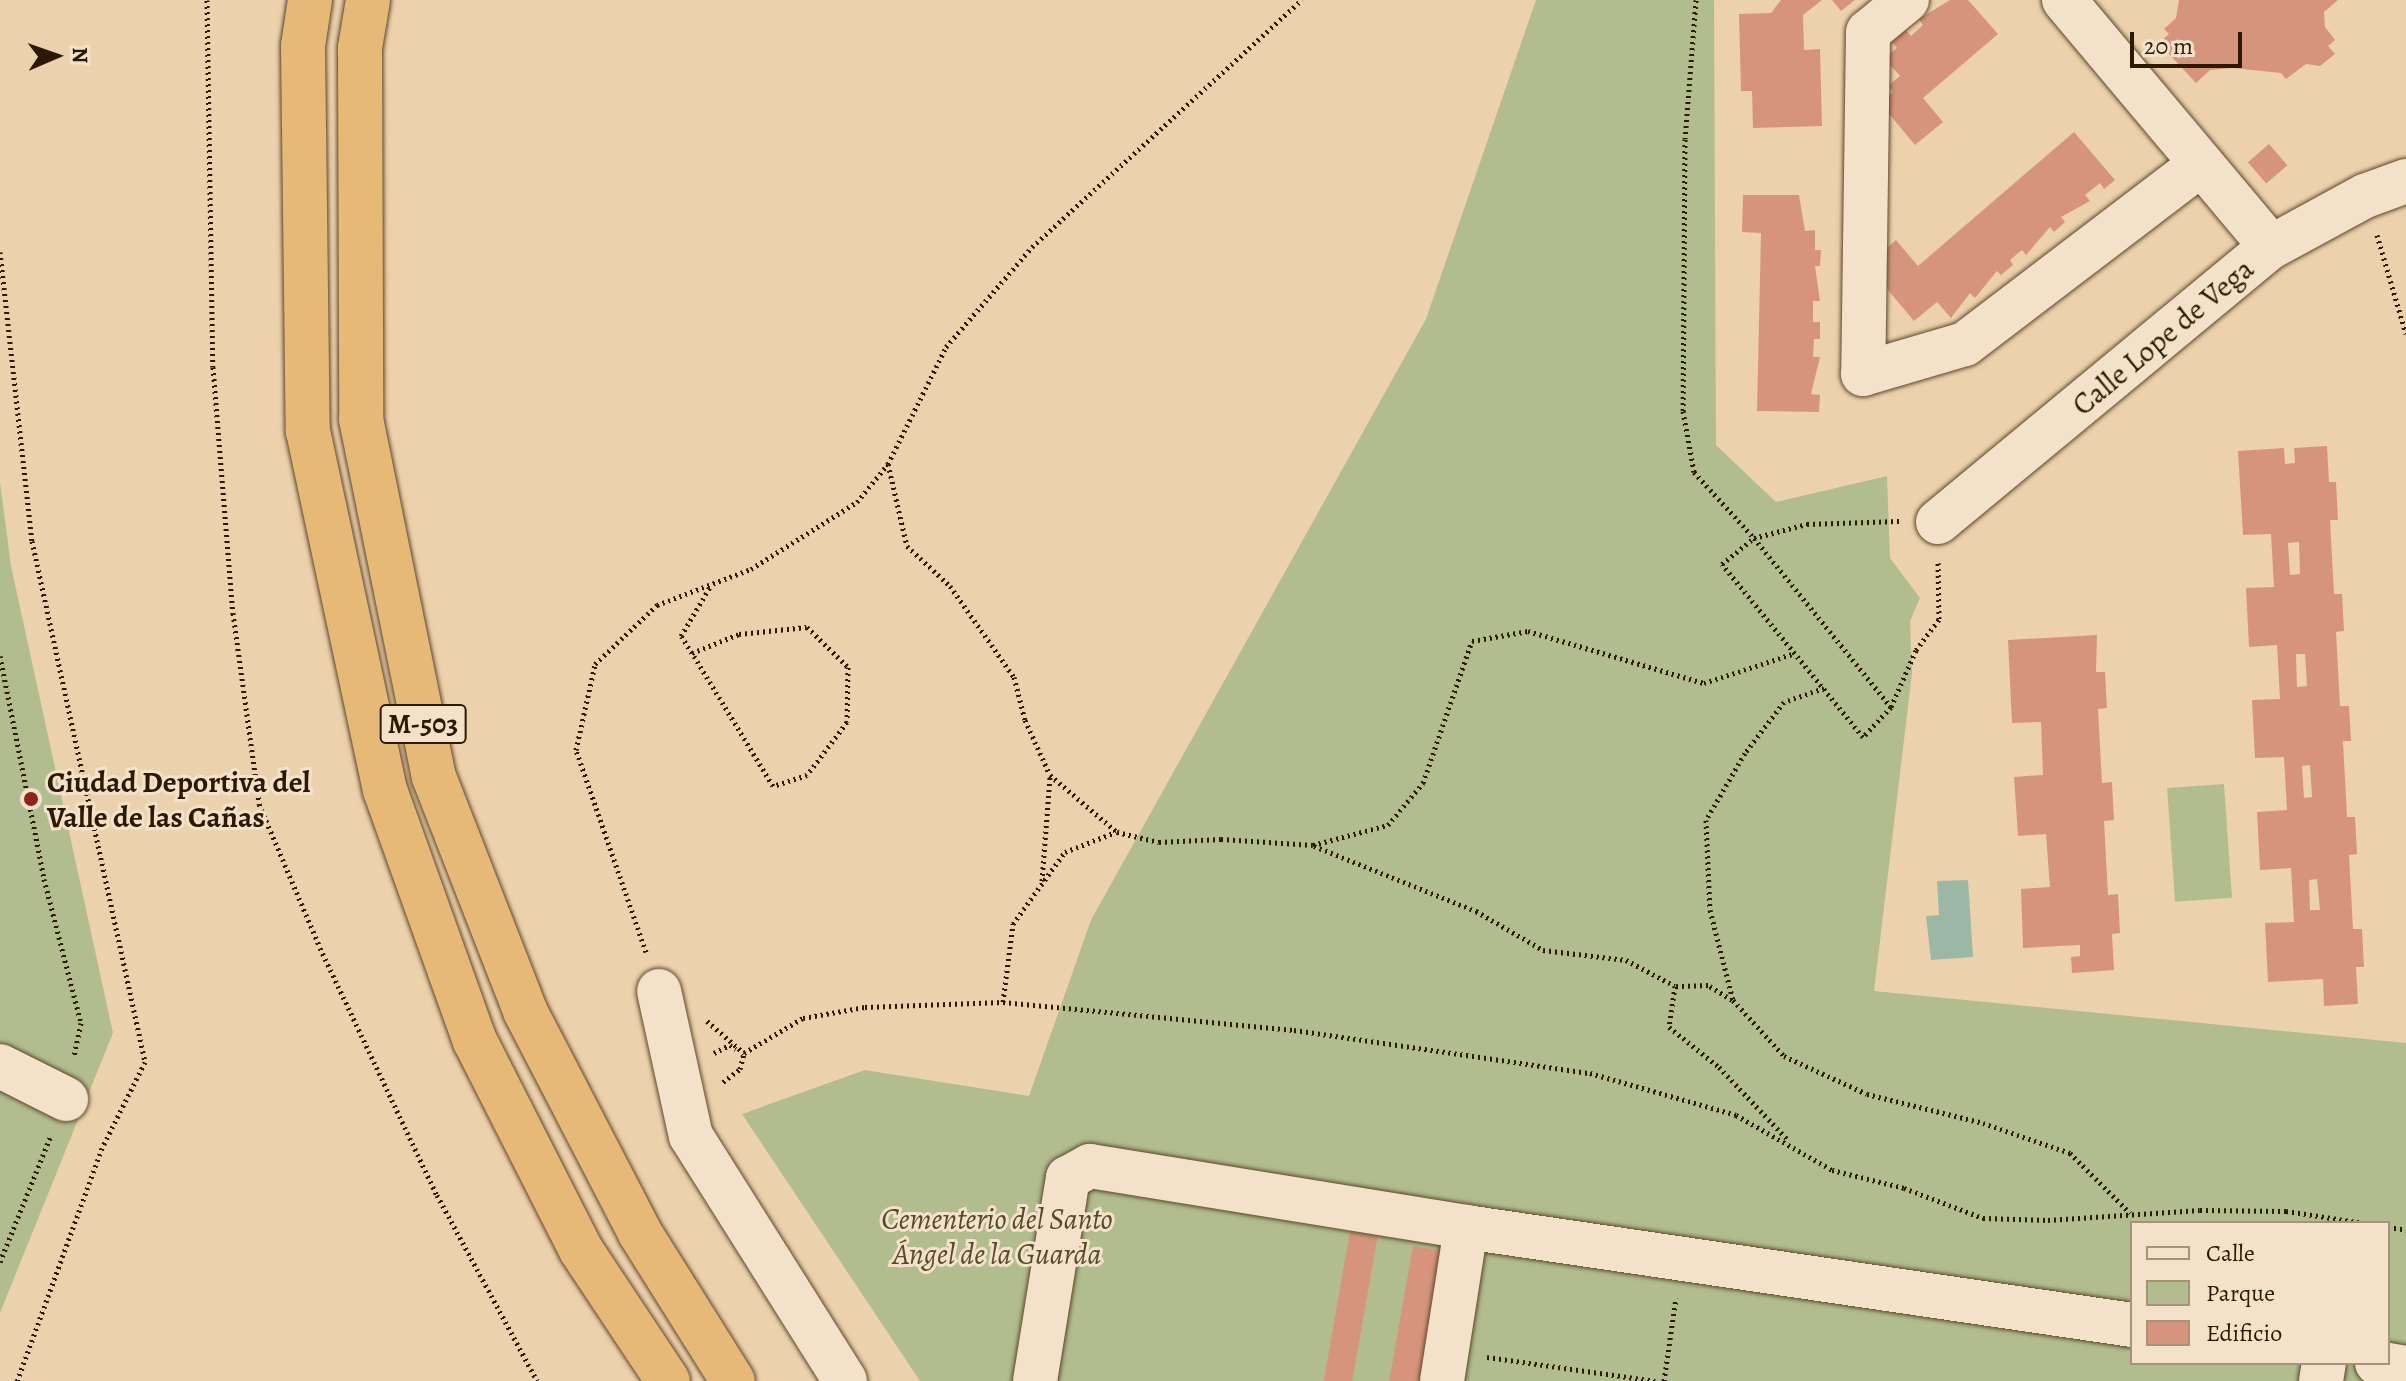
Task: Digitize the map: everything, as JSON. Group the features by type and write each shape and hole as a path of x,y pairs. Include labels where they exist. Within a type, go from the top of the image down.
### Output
{"highway":[{"name":"M-503","path":"310,0 303,46 308,431 385,790 475,1041 581,1250 668,1381"},
{"name":"M-503","path":"368,0 360,48 361,419 434,777 525,1011 640,1233 733,1381"}],"street":[{"path":"1907,0 1868,32 1863,374 1965,344 2201,164"},
{"path":"2064,0 2271,247"},
{"name":"Calle Lope de Vega","path":"1938,522 2271,247 2365,196 2406,181"},
{"path":"659,991 691,1136 845,1381"},
{"path":"0,1066 66,1099"},
{"path":"1035,1381 1068,1178 1090,1166 1466,1227 2130,1325"},
{"path":"1444,1366 1466,1227"}],"path":[{"path":"207,0 213,367 233,613 259,804 320,948 437,1195 537,1381"},
{"path":"744,1053 725,1032 659,991 576,750 595,664 657,605 751,569 857,502 888,464 946,347 1032,247 1302,0"},
{"path":"1696,0 1685,139 1683,411 1694,472 1754,538 1891,707"},
{"path":"2365,196 2406,334"},
{"path":"0,252 32,541 145,1062 102,1148 17,1381"},
{"path":"888,464 907,546 950,586 1014,677 1025,720 1050,775 1117,832 1159,842 1221,839 1313,845 1476,911 1543,950 1626,960 1675,986 1708,985 1733,1000 1784,1056 1867,1094 1983,1123 2070,1153 2130,1213"},
{"path":"1938,522 1939,619 1916,650 1891,707 1863,737 1722,564 1754,538 1807,524 1938,522"},
{"path":"692,653 739,634 807,627 848,667 847,722 807,775 773,786 681,636 712,584"},
{"path":"1313,845 1388,825 1423,783 1472,641 1528,631 1704,683 1795,653"},
{"path":"0,656 44,879 81,1023 66,1099 0,1262"},
{"path":"1733,1000 1710,910 1706,820 1745,753 1784,702 1824,688"},
{"path":"1042,881 1050,775"},
{"path":"1003,1002 1013,924 1065,852 1117,832"},
{"path":"1675,986 1669,1027 1719,1067 1791,1143"},
{"path":"724,1077 740,1069 744,1053 803,1018 865,1007 1003,1002 1294,1030 1590,1073 1736,1115 1791,1143 1832,1170 1904,1188 1983,1218 2048,1220 2130,1213 2286,1211 2350,1221"},
{"path":"713,1061 715,1051 730,1045 744,1053"},
{"path":"712,1070 724,1077"},
{"path":"723,1087 724,1077"},
{"path":"1664,1381 1682,1257"},
{"path":"1444,1366 1655,1381"}],"green space":[{"name":"Cementerio del Santo Ángel de la Guarda","path":"1536,0 1714,0 1716,445 1776,502 1887,476 1890,558 1920,598 1910,621 1912,673 1874,991 2406,1043 2406,1381 920,1381 742,1114 865,1070 1029,1096 1091,920 1426,319"},
{"name":"Ciudad Deportiva del Valle de las Cañas","path":"0,482 11,566 113,1033 0,1313"},
{"path":"2224,784 2232,898 2175,902 2167,788"}],"shaded area":[{"path":"1968,880 1973,957 1931,960 1926,916 1939,915 1937,881"}],"building":[{"path":"1781,0 1822,0 1803,15 1804,50 1820,49 1822,126 1753,128 1752,91 1741,91 1739,14 1771,13"},
{"path":"1832,0 1855,0 1841,11"},
{"path":"1950,0 1968,0 1998,34 1923,98 1943,122 1915,145 1880,103 1893,92 1888,86 1900,76 1884,58 1897,48 1892,42 1906,30 1911,36 1923,25 1919,19"},
{"path":"2179,0 2338,0 2324,12 2325,27 2335,40 2328,46 2335,54 2320,66 2306,64 2286,79 2281,73 2233,68 2210,70 2196,83 2159,43 2169,34 2164,29 2176,18"},
{"path":"2074,132 2115,180 2104,189 2100,183 2085,195 2090,201 2061,217 2065,222 2054,232 2050,227 2026,255 2022,250 2010,260 2013,265 2001,275 1997,271 1975,298 1970,293 1951,318 1937,302 1914,321 1867,265 1896,240 1918,266"},
{"path":"2269,144 2287,165 2266,184 2248,162"},
{"path":"1743,195 1799,195 1805,231 1815,230 1815,250 1821,250 1820,266 1815,266 1820,301 1813,301 1813,322 1820,322 1820,339 1814,339 1813,357 1820,357 1811,394 1820,395 1819,412 1757,411 1761,233 1742,232"},
{"path":"2327,446 2329,482 2336,482 2338,520 2330,520 2334,594 2342,594 2344,631 2336,632 2340,706 2349,706 2351,741 2343,741 2347,817 2355,817 2357,854 2349,855 2353,929 2362,929 2364,967 2356,967 2358,1004 2324,1006 2323,979 2268,982 2265,923 2294,922 2291,868 2260,870 2257,812 2287,810 2284,757 2255,758 2252,700 2280,699 2277,645 2249,647 2246,588 2274,587 2271,534 2243,535 2238,451 2284,448 2285,464 2295,463 2294,448","holes":["2299,542 2300,574 2290,575 2288,543","2296,654 2305,654 2307,686 2297,687","2310,765 2312,797 2304,798 2302,766","2317,879 2320,910 2310,910 2309,880"]},
{"path":"2097,635 2096,672 2105,672 2107,708 2098,709 2102,783 2112,782 2114,820 2104,821 2108,895 2118,894 2120,933 2112,934 2114,970 2072,973 2071,957 2080,956 2080,945 2023,948 2021,889 2050,887 2046,834 2018,836 2014,777 2043,775 2041,722 2012,723 2008,640"},
{"path":"1350,1232 1378,1237 1352,1381 1324,1381"},
{"path":"1413,1246 1442,1251 1419,1381 1389,1381"}],"place":[{"name":"Ciudad Deportiva del Valle de las Cañas","path":"31,799"}]}
